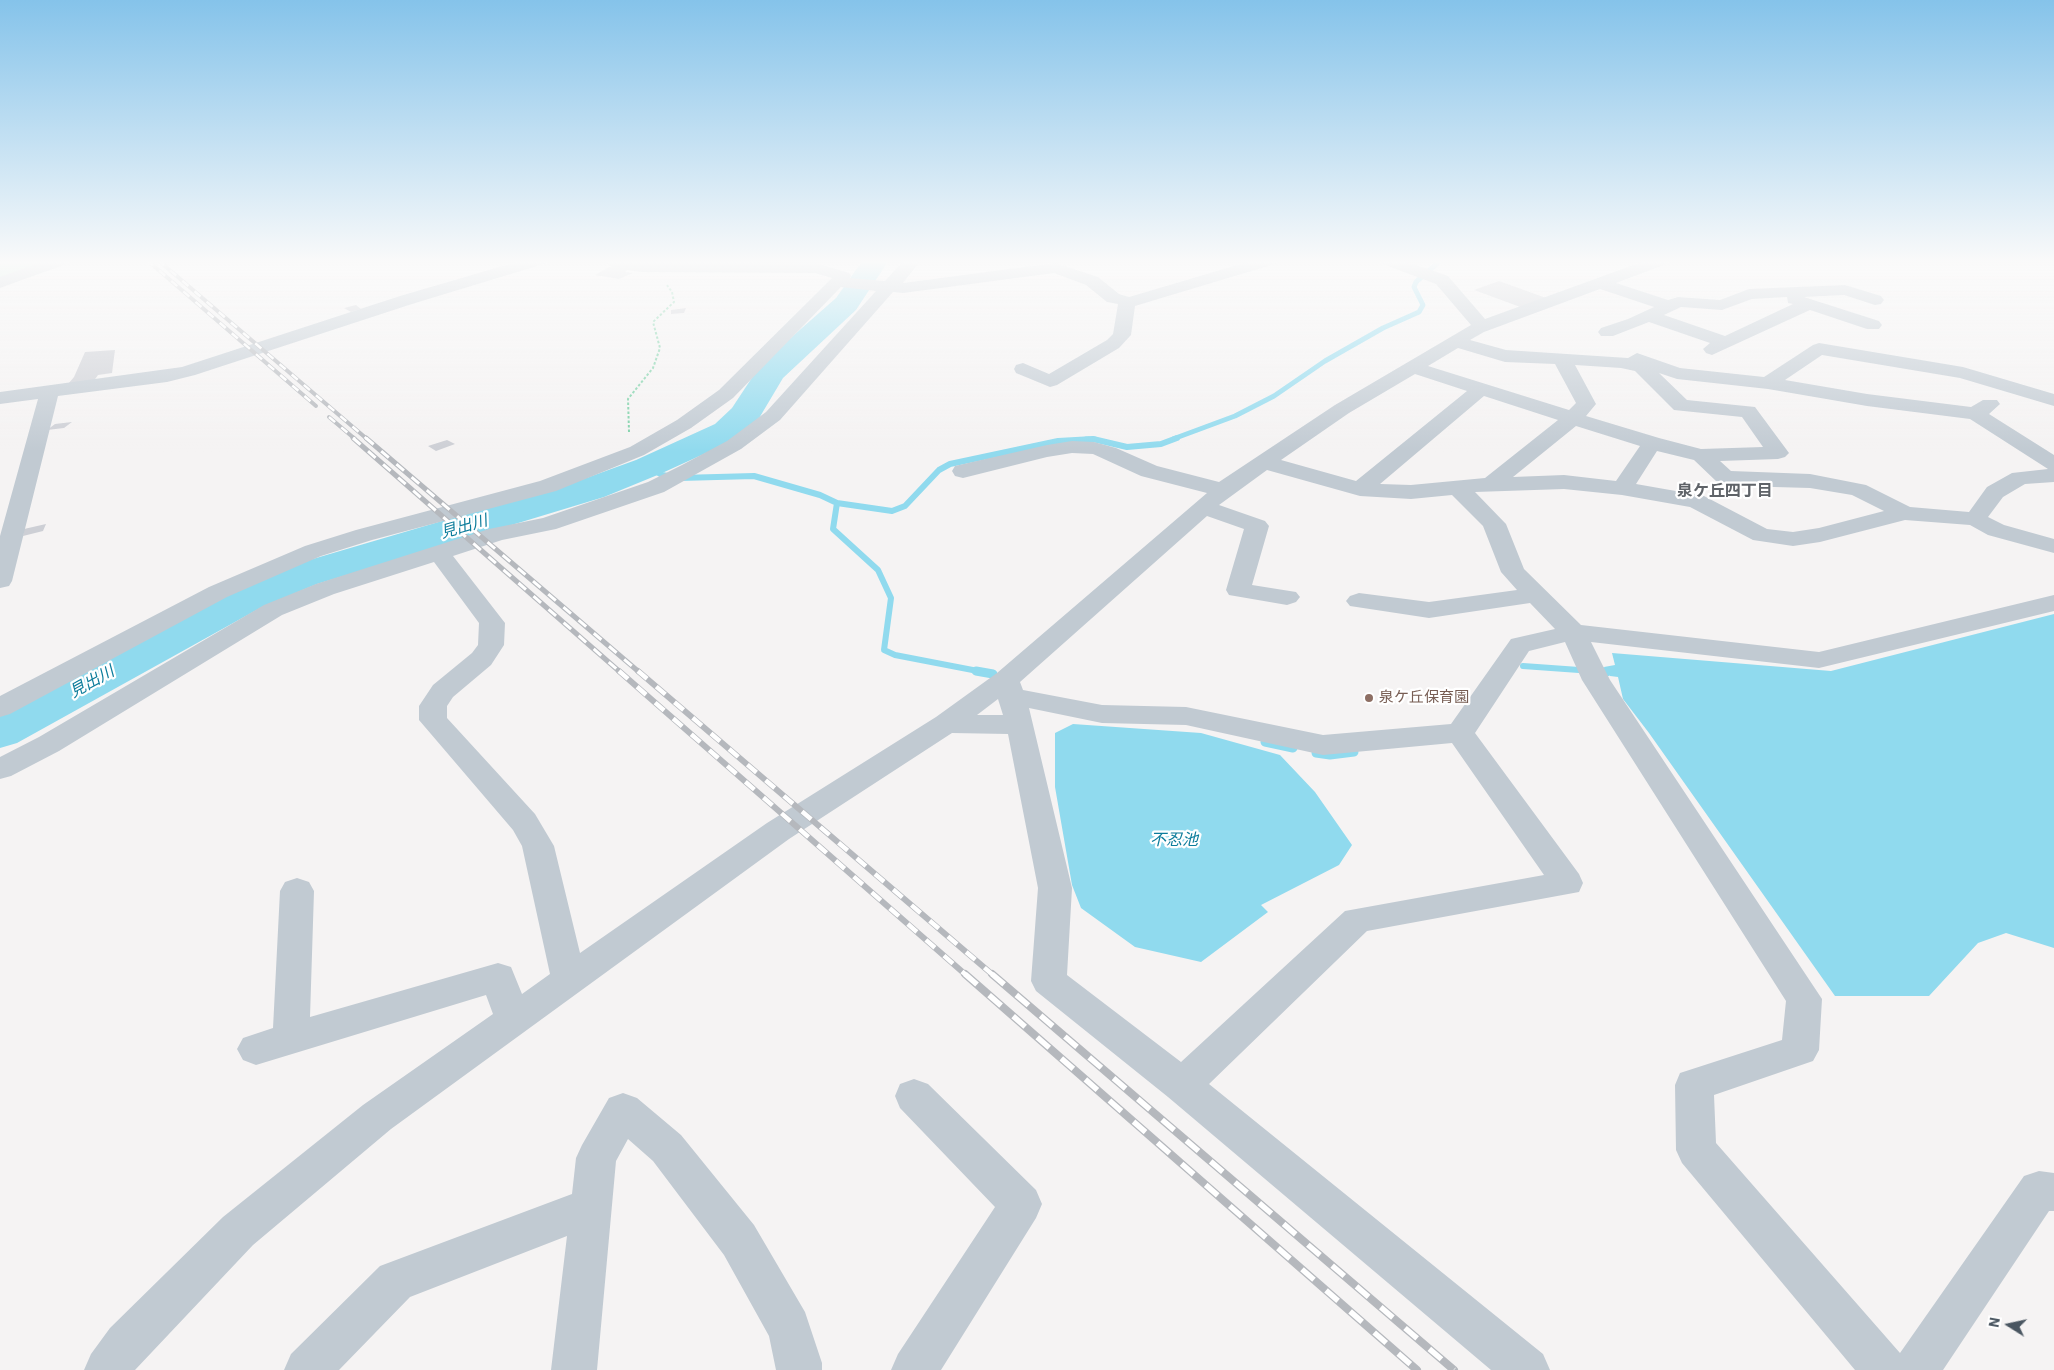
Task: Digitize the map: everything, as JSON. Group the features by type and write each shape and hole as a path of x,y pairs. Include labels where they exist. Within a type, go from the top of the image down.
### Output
{"street":[{"path":"0,398 167,376 188,371 333,324"},
{"path":"0,708 218,592 272,567 313,551 364,535 548,486 626,456 684,424 726,394 796,324"},
{"path":"0,770 48,744 273,610 325,589 497,534 548,524 656,487 690,470 734,445 773,416 856,324"},
{"path":"1023,369 1050,381 1113,344 1122,335 1124,324"},
{"path":"1413,367 1652,443 1700,455 1778,453 1748,411 1681,406 1642,367 1563,347 1508,339 1479,327 1477,324"},
{"path":"107,1370 126,1344 238,1231 377,1117 778,831 946,724 1013,700 1203,507 1223,490 1342,409 1454,341 1488,324"},
{"path":"1607,332 1631,324"},
{"path":"1667,324 1719,346 1766,324"},
{"path":"1454,341 1506,356 1589,343 1677,373 1768,384 1867,400 1975,414 2054,464"},
{"path":"1475,486 1573,418 1586,404 1563,347"},
{"path":"1768,384 1819,350 1962,373 2054,400"},
{"path":"1867,400 1908,364"},
{"path":"1975,414 2013,388"},
{"path":"1360,489 1482,389"},
{"path":"0,581 50,391"},
{"path":"1622,488 1652,443"},
{"path":"963,471 1047,451 1072,447 1094,448 1109,452 1149,471 1223,490"},
{"path":"1700,455 1724,476 1739,479 1810,480 1858,490 1905,513 1974,520 1996,530 2054,546"},
{"path":"1264,462 1360,489 1411,492 1475,486 1564,482 1622,488 1696,501 1761,535 1793,539 1820,535 1905,513"},
{"path":"1974,520 1995,492 2020,478 2054,475"},
{"path":"1475,486 1494,524 1512,572 1573,632 1596,680 1804,999 1800,1050 1694,1085 1696,1150 1884,1370"},
{"path":"1203,507 1257,526 1238,590 1287,597"},
{"path":"439,553 492,623 491,646 482,660 443,691 433,706 433,720 524,822 538,846 569,980"},
{"path":"1359,601 1430,610 1534,595"},
{"path":"1460,733 1520,645 1573,632 1820,660 2054,604"},
{"path":"1013,700 1055,888 1049,981 1182,1085 1526,1370"},
{"path":"946,724 1013,700 1102,714 1186,716 1323,745 1460,733"},
{"path":"1182,1085 1356,920 1567,883 1460,733"},
{"path":"292,1038 297,891"},
{"path":"256,1049 498,977 513,1020"},
{"path":"914,1096 1021,1204 914,1370"},
{"path":"574,1370 596,1158 623,1110 666,1148 739,1240 789,1328 799,1363 799,1370"},
{"path":"1916,1370 2039,1190 2054,1192"},
{"path":"318,1366 395,1281 591,1207"}],"path":[{"path":"626,456 629,426 628,399 653,368 660,348 654,324"}],"water":[{"path":"2054,614 2054,948 2006,933 1978,943 1929,996 1835,996 1623,699 1618,677 1610,676 1604,667 1615,665 1612,653 1831,671"},
{"name":"不忍池","path":"1073,724 1201,733 1280,755 1315,792 1352,845 1339,865 1261,905 1268,912 1201,962 1135,947 1081,908 1072,885 1055,787 1055,733"}],"building":[{"path":"115,350 112,373 98,375 93,382 68,384 74,377 85,352"},
{"path":"72,422 64,428 47,430 55,424"},
{"path":"447,440 455,444 436,451 428,446"},
{"path":"46,524 43,531 23,536 24,529"}],"waterway":[{"name":"見出川","path":"0,732 247,598 303,575 591,489 648,467 727,431 746,413 760,387 772,371 824,324"},
{"path":"1173,439 1235,416 1274,396 1325,361 1392,324"},
{"path":"1093,439 1127,447 1161,444 1177,438"},
{"path":"1086,439 1093,439"},
{"path":"837,503 892,511 905,506 939,470 950,464 1058,441 1093,439"},
{"path":"648,467 662,475 680,478 754,476 820,495 837,503"},
{"path":"837,503 833,529 878,570 891,598 884,650 895,655 983,672"},
{"path":"1523,666 1607,672 1590,671"},
{"path":"976,671 993,674"},
{"path":"1265,742 1293,748"},
{"path":"1316,753 1330,755 1354,752"}],"railway":[{"path":"221,324 316,406"},
{"path":"233,324 367,439"},
{"path":"329,417 355,439"},
{"path":"353,438 620,672"},
{"path":"366,438 639,672"},
{"path":"619,671 966,975"},
{"path":"638,671 993,975"},
{"path":"965,974 1417,1370"},
{"path":"992,974 1454,1370"}],"place":[{"name":"泉ケ丘保育園","path":"1369,698"}],"district":[{"name":"泉ケ丘四丁目","path":"1725,491"}]}
